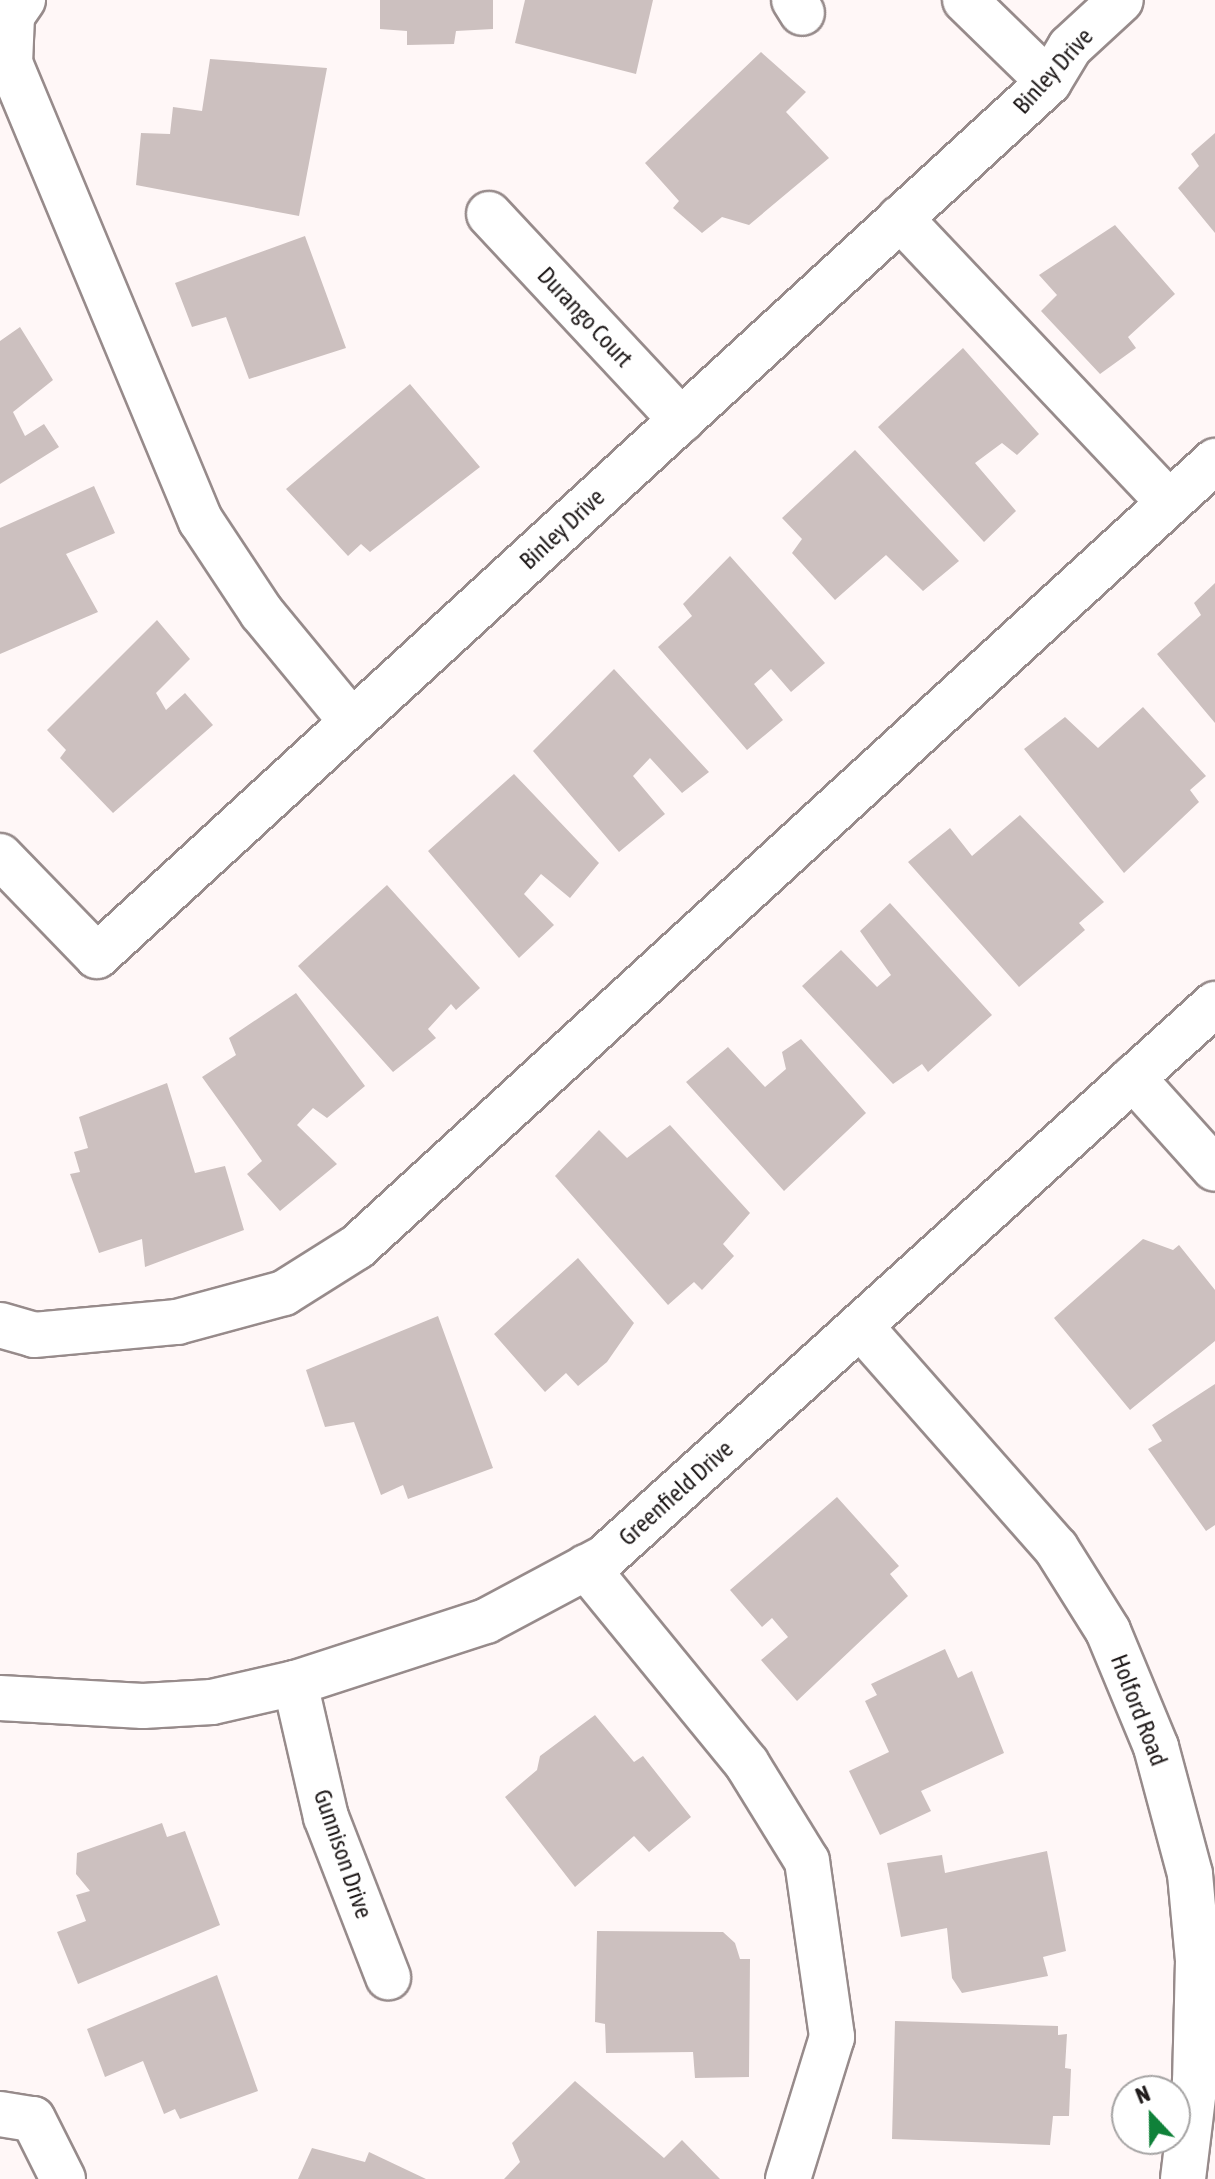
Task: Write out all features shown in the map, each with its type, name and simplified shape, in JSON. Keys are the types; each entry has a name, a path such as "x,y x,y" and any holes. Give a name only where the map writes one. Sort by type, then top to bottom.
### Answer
{"street":[{"path":"23,0 12,16 5,60 201,521 262,613 352,722"},
{"path":"965,0 1049,82"},
{"name":"Binley Drive","path":"0,856 97,956 1049,82 1070,47 1121,0"},
{"name":"Durango Court","path":"489,214 681,420"},
{"path":"900,218 1168,501"},
{"path":"0,1325 34,1335 177,1322 284,1293 357,1247 1215,461"},
{"name":"Greenfield Drive","path":"0,1698 143,1706 212,1702 295,1683 486,1621 586,1567 861,1327 1215,1004"},
{"path":"1133,1078 1215,1169"},
{"name":"Holford Road","path":"861,1327 1056,1548 1108,1631 1156,1747 1190,1874 1198,1961 1195,2081 1183,2179"},
{"path":"586,1567 747,1764 807,1861 832,2037 788,2179"},
{"name":"Gunnison Drive","path":"295,1683 326,1817 388,1977"},
{"path":"0,2114 33,2119 63,2179"}],"building":[{"path":"380,0 493,0 493,29 456,31 454,44 407,45 407,31 380,29"},
{"path":"525,0 653,0 636,74 515,43"},
{"path":"761,52 806,92 786,112 829,158 749,225 722,217 702,233 673,208 679,201 645,163"},
{"path":"210,59 327,68 299,216 136,185 141,133 170,134 173,107 202,111"},
{"path":"1215,133 1215,233 1178,188 1199,166 1191,154"},
{"path":"1115,225 1175,294 1128,337 1136,348 1100,374 1041,311 1057,295 1039,275"},
{"path":"305,236 346,348 249,379 226,317 192,327 175,283"},
{"path":"20,327 53,380 13,412 25,436 44,424 59,447 0,484 0,341"},
{"path":"963,348 1039,434 1017,455 1002,443 975,463 1016,511 984,542 878,427"},
{"path":"410,384 480,467 370,552 361,544 348,556 286,489"},
{"path":"855,450 959,561 923,591 886,555 835,600 792,553 802,539 782,518"},
{"path":"94,486 115,533 66,554 98,612 0,654 0,528"},
{"path":"730,556 825,663 791,692 771,669 754,684 783,720 747,750 658,647 692,616 683,604"},
{"path":"1215,583 1215,723 1157,654 1201,615 1194,603"},
{"path":"157,620 190,659 156,693 166,710 185,693 213,725 113,813 60,758 66,750 47,730"},
{"path":"614,669 709,772 682,793 650,758 633,776 665,814 619,852 533,751"},
{"path":"1143,707 1206,776 1190,790 1199,802 1124,873 1024,749 1065,717 1098,748"},
{"path":"514,774 599,863 570,898 541,874 524,894 554,925 519,958 428,851"},
{"path":"1020,815 1104,902 1079,923 1085,930 1019,987 908,862 950,828 972,856"},
{"path":"387,885 480,988 456,1010 451,1004 428,1029 436,1038 393,1072 298,966"},
{"path":"890,903 992,1015 928,1072 922,1064 893,1084 802,986 841,950 877,987 891,975 860,931"},
{"path":"296,993 365,1086 327,1118 313,1108 297,1125 337,1164 280,1211 247,1174 262,1161 202,1077 236,1055 229,1038"},
{"path":"801,1039 866,1113 784,1191 686,1082 728,1047 765,1087 786,1069 782,1052"},
{"path":"167,1083 195,1173 225,1166 244,1230 145,1267 142,1239 99,1253 70,1174 80,1172 74,1152 88,1148 79,1117"},
{"path":"670,1125 750,1213 723,1244 734,1256 702,1290 694,1282 668,1305 555,1176 599,1130 627,1158"},
{"path":"1143,1239 1173,1250 1179,1245 1215,1290 1215,1341 1130,1410 1054,1318"},
{"path":"578,1258 634,1323 607,1362 578,1386 566,1373 545,1392 494,1334"},
{"path":"438,1316 493,1468 408,1499 403,1485 381,1495 354,1422 325,1427 306,1370"},
{"path":"1215,1384 1215,1525 1206,1531 1148,1449 1162,1441 1152,1425"},
{"path":"837,1497 899,1566 890,1574 908,1596 797,1701 761,1660 788,1637 772,1618 762,1627 730,1590"},
{"path":"945,1649 958,1678 972,1671 1004,1753 921,1791 931,1811 880,1835 849,1771 889,1752 865,1701 877,1695 871,1684"},
{"path":"595,1715 634,1762 643,1756 691,1817 649,1852 634,1836 575,1887 505,1797 537,1770 540,1756"},
{"path":"162,1823 167,1837 185,1831 220,1925 78,1984 57,1932 86,1921 76,1895 90,1891 76,1874 77,1853"},
{"path":"1047,1851 1066,1951 1043,1957 1048,1976 962,1993 952,1978 947,1928 901,1937 887,1863 942,1855 945,1873"},
{"path":"597,1931 723,1932 735,1943 740,1959 750,1959 749,2077 695,2078 693,2052 606,2053 605,2024 595,2022"},
{"path":"217,1975 258,2091 180,2119 175,2109 164,2114 143,2061 105,2077 87,2029"},
{"path":"895,2021 1058,2026 1058,2035 1067,2034 1065,2068 1071,2069 1069,2116 1053,2116 1050,2145 892,2139"},
{"path":"575,2081 664,2158 682,2140 720,2179 504,2179 520,2162 512,2143"},
{"path":"312,2148 365,2162 369,2152 426,2179 298,2179"}]}
